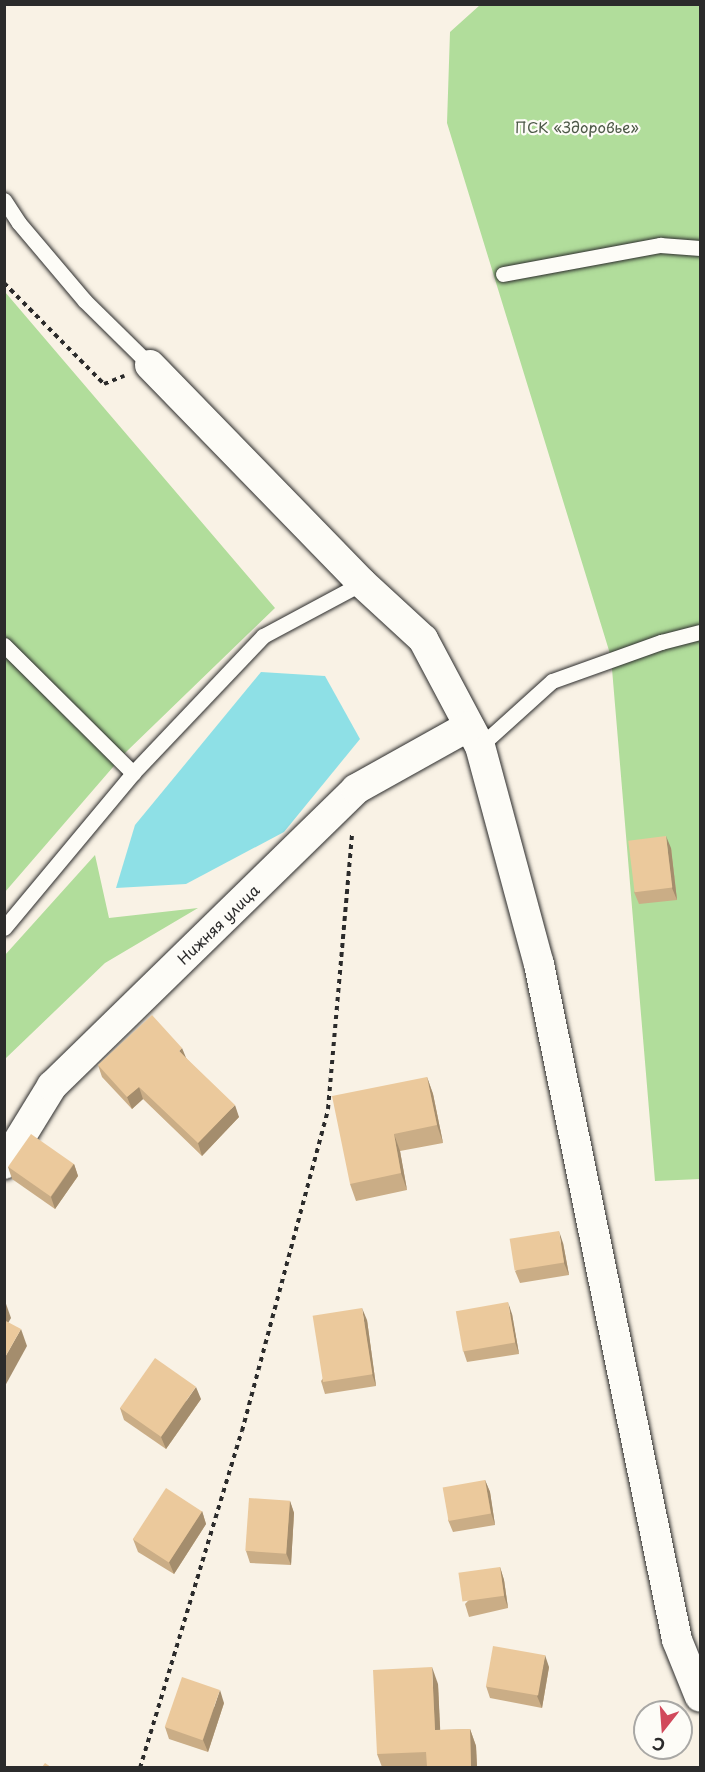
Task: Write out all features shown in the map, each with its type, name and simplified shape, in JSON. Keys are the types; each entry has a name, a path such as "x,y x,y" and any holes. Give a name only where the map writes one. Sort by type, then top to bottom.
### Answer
{"street":[{"path":"150,365 362,583 423,639 474,736 539,964 677,1640 700,1697"},
{"name":"Нижняя улица","path":"4,1164 52,1086 357,789 474,736"}],"lane":[{"path":"4,200 19,223 85,301 150,365"},
{"path":"503,274 660,245 700,248"},
{"path":"4,928 133,773 263,636 362,583"},
{"path":"474,736 552,681 661,642 700,632"},
{"path":"4,645 133,773"}],"path":[{"path":"4,283 104,384 150,365"},
{"path":"140,1767 165,1691 245,1419 328,1109 357,789"}],"green space":[{"name":"ПСК «Здоровье»","path":"480,5 700,5 700,1179 655,1181 611,657 447,123 450,32"},
{"path":"5,292 275,608 126,752 5,892"},
{"path":"95,855 109,918 198,908 105,963 5,1059 5,955"}],"water":[{"path":"261,672 325,676 360,739 284,832 186,884 116,888 135,825"}],"building":[{"path":"666,836 672,888 635,892 628,841"},
{"path":"152,1015 182,1048 179,1051 235,1105 198,1143 139,1087 127,1097 98,1065"},
{"path":"427,1077 437,1125 394,1134 401,1173 350,1184 332,1096"},
{"path":"31,1134 74,1164 51,1197 8,1167"},
{"path":"559,1231 564,1263 515,1270 510,1239"},
{"path":"508,1302 515,1342 463,1352 456,1311"},
{"path":"362,1308 372,1374 323,1382 313,1316"},
{"path":"4,1320 21,1329 4,1359"},
{"path":"155,1358 196,1387 161,1437 120,1408"},
{"path":"485,1480 491,1513 449,1521 443,1487"},
{"path":"166,1488 202,1511 169,1563 133,1539"},
{"path":"249,1498 290,1501 286,1554 245,1551"},
{"path":"500,1567 504,1596 462,1602 458,1573"},
{"path":"493,1646 545,1655 538,1696 486,1686"},
{"path":"432,1667 435,1730 470,1729 471,1767 427,1767 426,1752 377,1754 373,1670"},
{"path":"182,1677 220,1690 203,1740 165,1727"}]}
